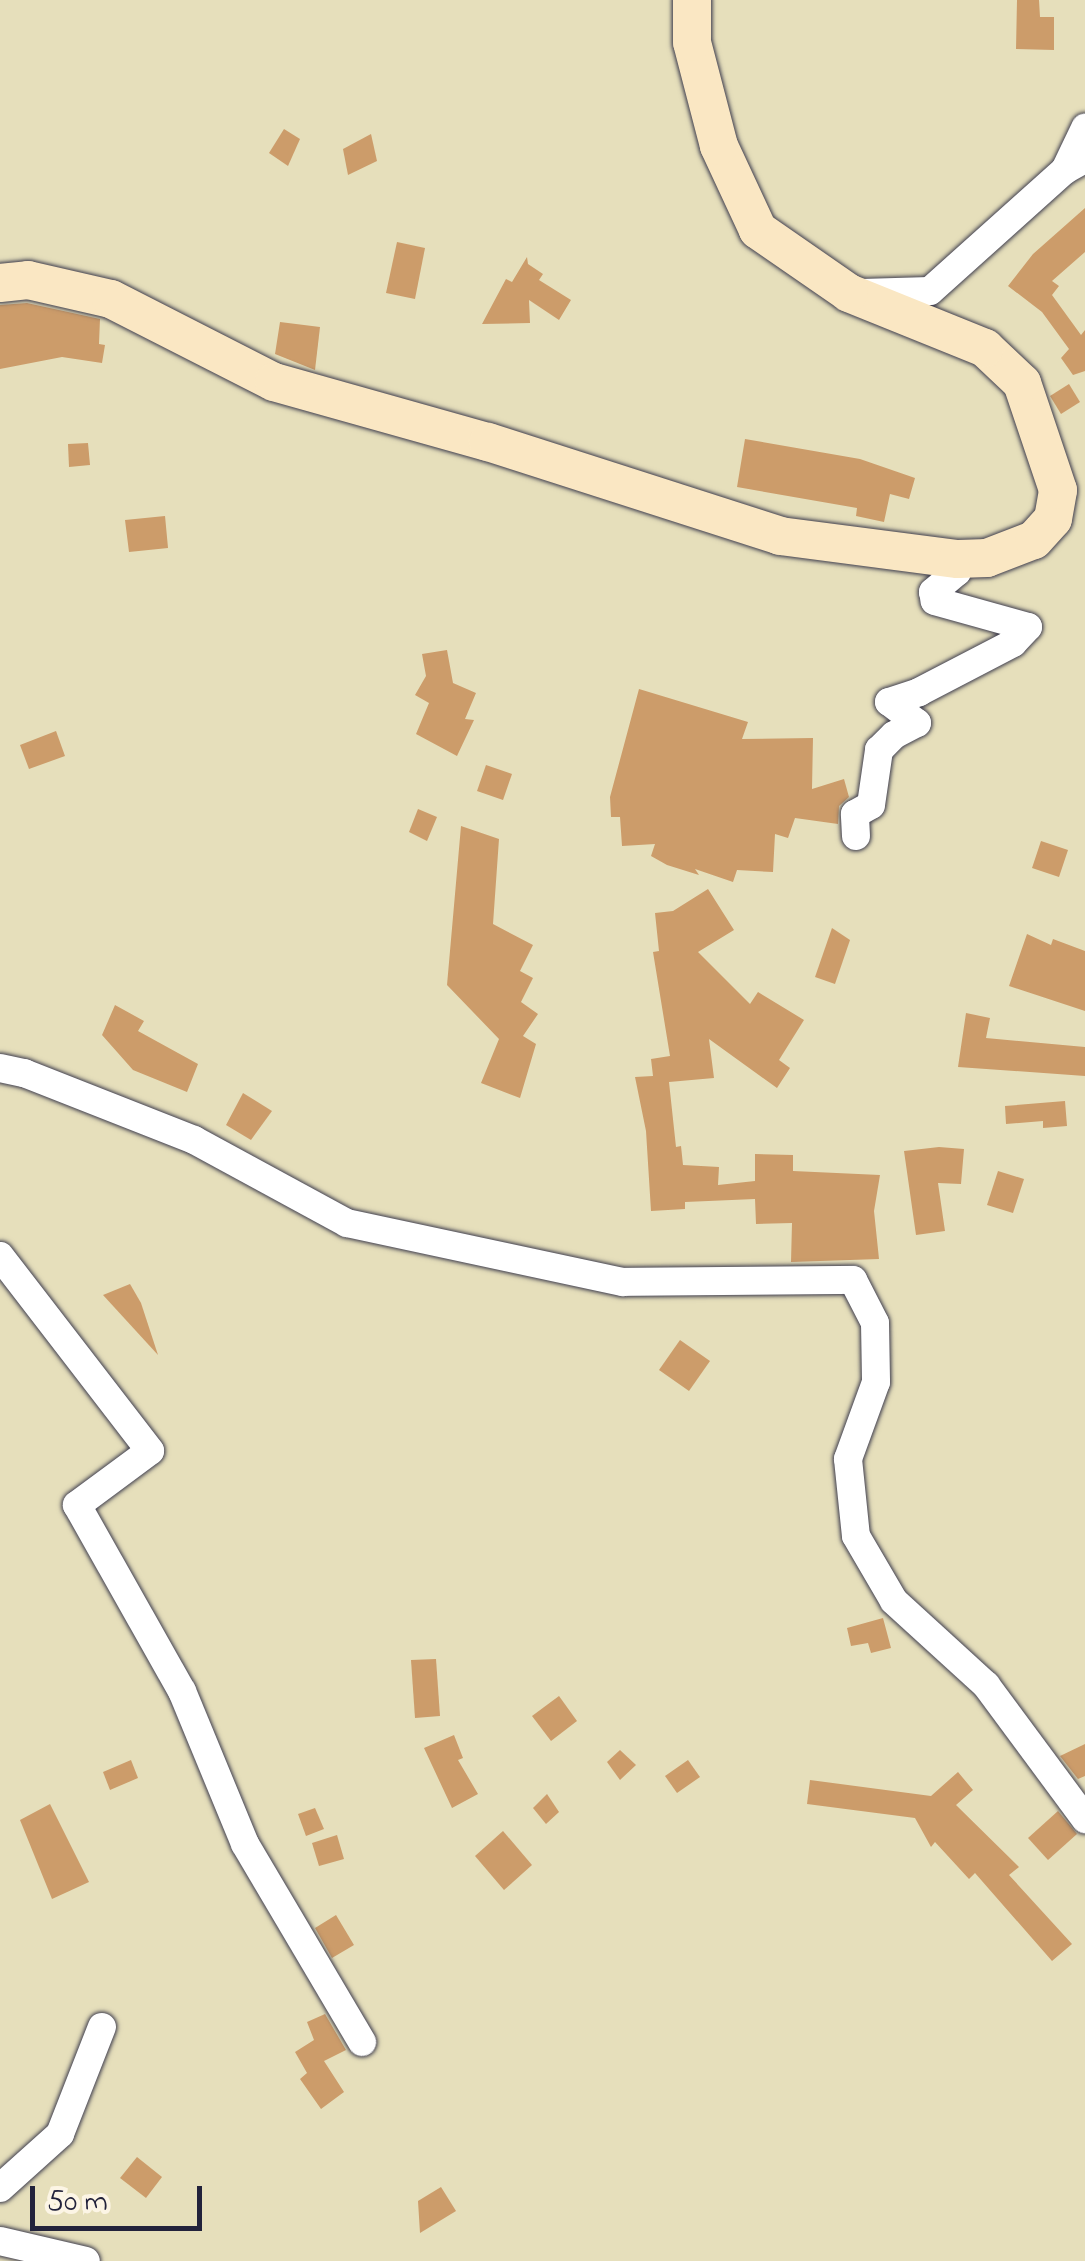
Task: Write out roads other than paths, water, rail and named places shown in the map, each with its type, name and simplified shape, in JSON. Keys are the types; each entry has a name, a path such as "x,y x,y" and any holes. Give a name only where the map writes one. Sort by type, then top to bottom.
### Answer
{"street":[{"path":"0,283 28,280 111,299 274,382 488,442 780,536 958,559 987,558 1034,540 1054,519 1058,490 1022,384 984,348 849,293 758,230 719,146 692,42 692,0"},
{"path":"849,293 930,291 1075,165 1085,128"},
{"path":"856,836 855,814 871,805 879,750 894,735 917,724 889,702 919,692 1013,643 1028,627 935,601 933,592 957,572 958,559"},
{"path":"0,1068 24,1073 194,1140 347,1223 624,1282 853,1280 874,1322 876,1382 848,1459 856,1536 894,1602 986,1684 1085,1819"},
{"path":"0,1256 150,1451 77,1505 182,1691 245,1844 362,2042"},
{"path":"0,2188 60,2134 102,2027"},
{"path":"0,2241 86,2261"}]}
